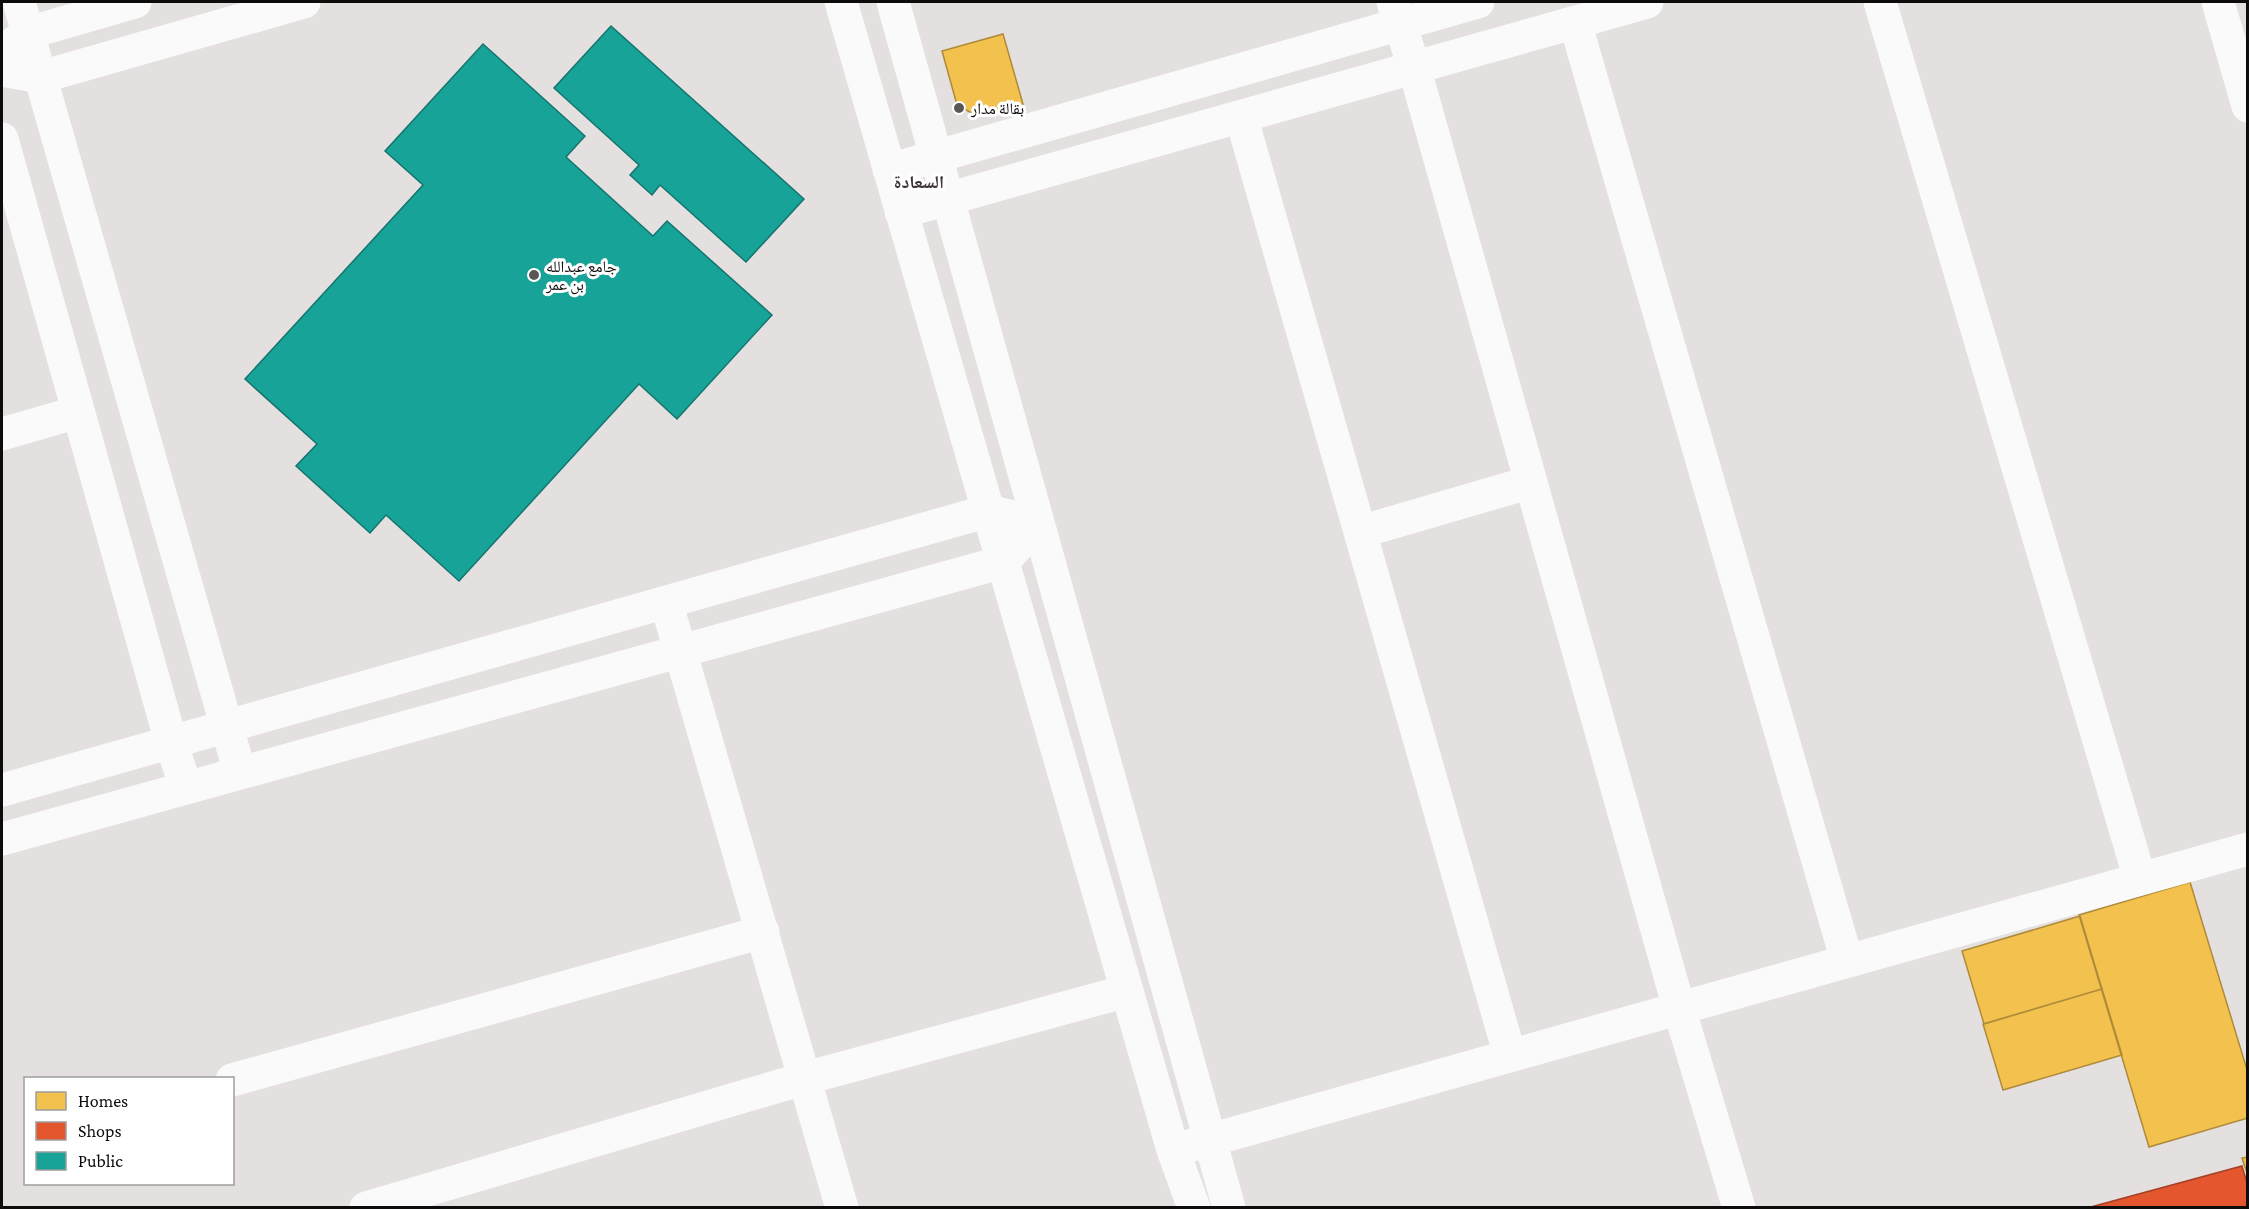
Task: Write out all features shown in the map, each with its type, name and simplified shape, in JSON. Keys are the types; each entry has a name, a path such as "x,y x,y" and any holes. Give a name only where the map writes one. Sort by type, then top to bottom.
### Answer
{"street":[{"path":"19,2 240,773"},
{"path":"2,52 28,33 135,2"},
{"path":"2,70 41,76 304,2"},
{"path":"841,2 1173,1150 1194,1208"},
{"path":"893,2 1229,1208"},
{"path":"890,170 1396,13 1478,2"},
{"path":"902,212 1647,2"},
{"path":"1880,2 2140,879"},
{"path":"2229,8 2245,90"},
{"path":"1396,13 1414,67 1679,1008 1739,1208"},
{"path":"1575,22 1847,961"},
{"path":"1241,116 1510,1056"},
{"path":"2,139 171,742 186,788"},
{"path":"2,434 78,412"},
{"path":"1360,532 1531,482"},
{"path":"2,790 988,511 1038,523"},
{"path":"2,839 1003,562 1038,523"},
{"path":"666,602 842,1208"},
{"path":"1173,1150 2247,849"},
{"path":"234,1079 763,932"},
{"path":"366,1208 806,1078 1127,991"}],"building: Homes":[{"path":"1003,34 1023,104 977,116 957,105 942,51"},
{"path":"2190,882 2248,1073 2248,1118 2149,1147 2079,915"},
{"path":"2080,916 2102,989 1984,1024 1962,951"},
{"path":"2102,989 2122,1055 2003,1090 1983,1024"},
{"path":"2248,1157 2248,1176 2242,1158"}],"building: Shops":[{"path":"2242,1166 2248,1186 2248,1208 2087,1208"}],"building: Public":[{"path":"611,26 804,199 746,262 660,185 652,195 630,175 639,165 554,88"},
{"name":"جامع عبدالله بن عمر","path":"483,44 585,136 566,157 653,236 667,221 772,315 677,419 639,384 459,581 386,515 370,533 296,466 317,444 245,379 423,185 385,151"}],"place":[{"name":"بقالة مدار","path":"959,108"},
{"name":"جامع عبدالله بن عمر","path":"534,275"}],"district":[{"name":"السعادة","path":"919,182"}]}
